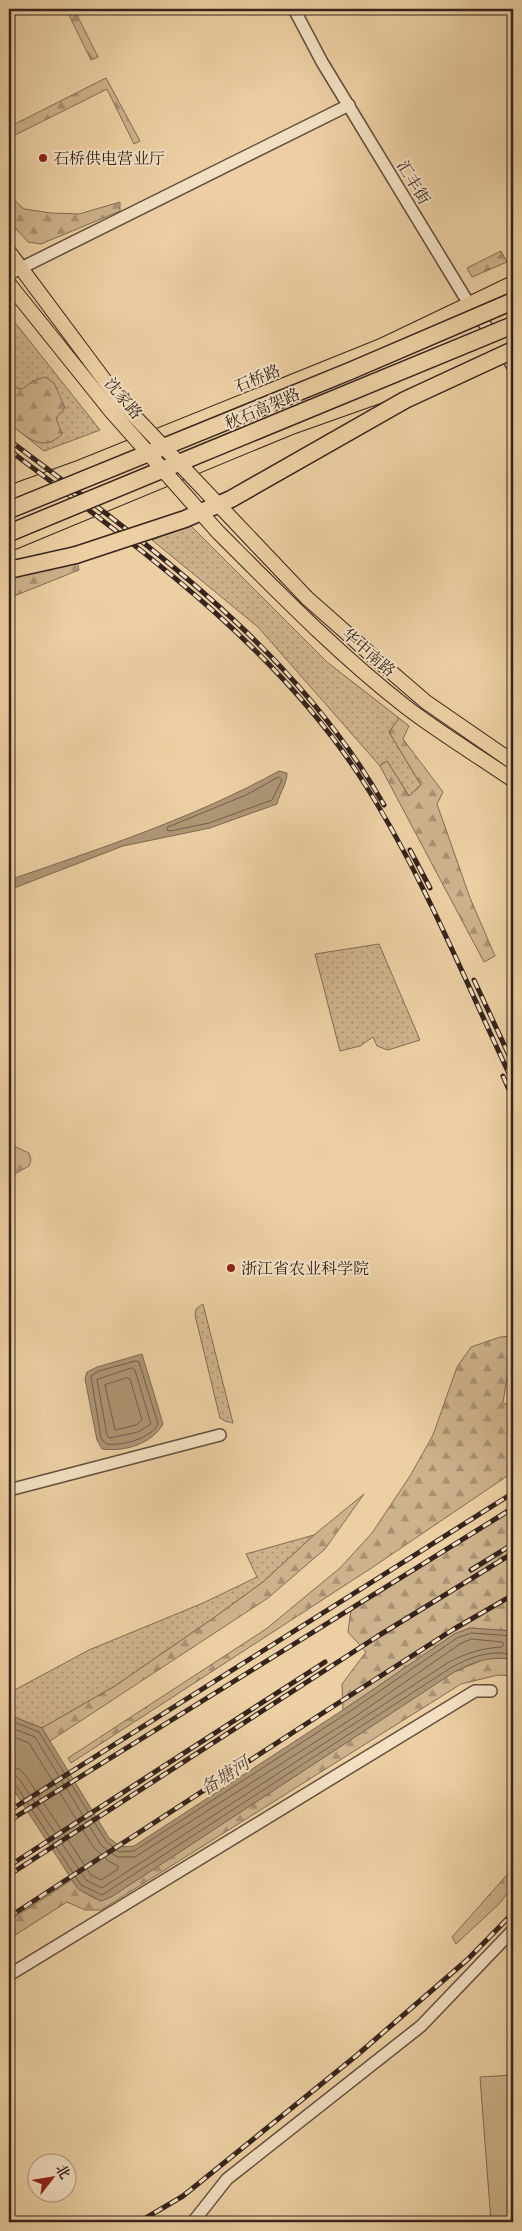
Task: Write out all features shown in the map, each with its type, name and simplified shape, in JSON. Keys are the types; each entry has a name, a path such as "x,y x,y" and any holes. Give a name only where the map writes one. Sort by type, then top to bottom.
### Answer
{"highway":[{"name":"秋石高架路","path":"9,510 305,390 513,301"},
{"name":"秋石高架路","path":"9,533 513,325"},
{"path":"9,570 76,555 185,518 224,502 509,344"}],"main road":[{"name":"沈家路","path":"9,252 22,268 116,406"},
{"name":"石桥路","path":"9,493 82,467 381,346 513,283"},
{"name":"沈家路","path":"9,284 116,406 217,530"},
{"path":"9,544 289,428 399,389 509,344"},
{"name":"华中南路","path":"116,406 232,518 307,598 426,702 513,762"},
{"name":"华中南路","path":"217,530 294,608 371,678 407,708 513,780"}],"street":[{"name":"汇丰街","path":"294,9 349,105 469,304 509,344 513,367"},
{"path":"9,274 349,105"},
{"path":"9,1490 220,1435"},
{"path":"9,1975 475,1691 491,1691"},
{"path":"193,2222 227,2179 421,2026 513,1930"}],"green space":[{"path":"66,9 74,9 98,57 91,60"},
{"path":"106,78 140,141 134,144 107,89 9,138 9,127"},
{"path":"9,195 24,209 51,213 79,214 120,202 120,211 41,244 28,242 9,221"},
{"path":"501,251 507,262 472,277 467,268"},
{"path":"9,315 100,430 44,451 9,423"},
{"path":"45,377 54,383 65,408 56,418 62,434 48,443 41,443 21,433 9,423 9,386 22,389 33,381"},
{"path":"190,525 327,662 399,718 389,732 421,785 409,796 387,761 380,766 258,627 152,540"},
{"path":"76,555 79,570 9,598 9,570"},
{"path":"399,718 409,726 403,739 443,792 437,804 470,898 495,956 484,962 380,766 387,761 409,796 421,785 389,732"},
{"path":"379,944 420,1040 388,1050 377,1046 373,1037 360,1046 340,1051 315,954"},
{"path":"9,1144 29,1153 31,1160 29,1166 9,1177"},
{"path":"203,1304 233,1423 220,1418 195,1315 196,1309"},
{"path":"513,1336 503,1403 513,1406 513,1472 373,1567 71,1763 68,1758 266,1629 340,1568 372,1533 410,1476 433,1435 457,1367 471,1347 500,1337"},
{"path":"364,1494 325,1549 268,1598 50,1741 42,1728 115,1686 263,1582 314,1535"},
{"path":"513,1505 513,1631 470,1628 455,1634 343,1710 342,1684 366,1652 348,1632 351,1610"},
{"path":"314,1535 263,1582 115,1686 42,1728 9,1715 9,1693 89,1650 203,1603 257,1577 246,1554"},
{"path":"504,1658 513,1660 513,1676 498,1675 461,1684 101,1910 85,1910 67,1902 9,1939 9,1921 72,1880 81,1890 101,1901 111,1897 454,1672 485,1659"},
{"path":"513,1868 513,1885 500,1903 456,1944 452,1937"},
{"path":"513,2075 513,2222 491,2222 480,2077"}],"water":[{"path":"279,771 287,773 286,781 277,804 210,828 123,846 9,890 9,880 181,818"},
{"path":"142,1354 163,1424 152,1437 137,1445 128,1448 102,1449 97,1440 85,1379 87,1372 97,1367"},
{"path":"470,1628 513,1631 513,1660 498,1658 483,1660 454,1672 111,1897 101,1901 78,1889 9,1783 9,1715 42,1728 109,1838 121,1847 134,1846 349,1706 454,1634"}],"railway":[{"path":"9,440 166,561 264,649 308,697 348,749 384,805"},
{"path":"9,450 152,559 198,598 243,638 285,681 324,726 359,775 403,849 513,1082"},
{"path":"410,850 430,888"},
{"path":"474,980 513,1064"},
{"path":"503,1076 513,1099"},
{"path":"9,1811 513,1493"},
{"path":"9,1821 513,1508"},
{"path":"471,1570 513,1544"},
{"path":"9,1875 378,1636 513,1553"},
{"path":"9,1917 454,1629 513,1595"},
{"path":"9,1866 325,1662"},
{"path":"139,2222 183,2196 356,2056 467,1960 513,1913"}],"place":[{"name":"石桥供电营业厅","path":"43,158"},
{"name":"浙江省农业科学院","path":"231,1268"}],"water label":[{"name":"备塘河","path":"225,1776"}]}
